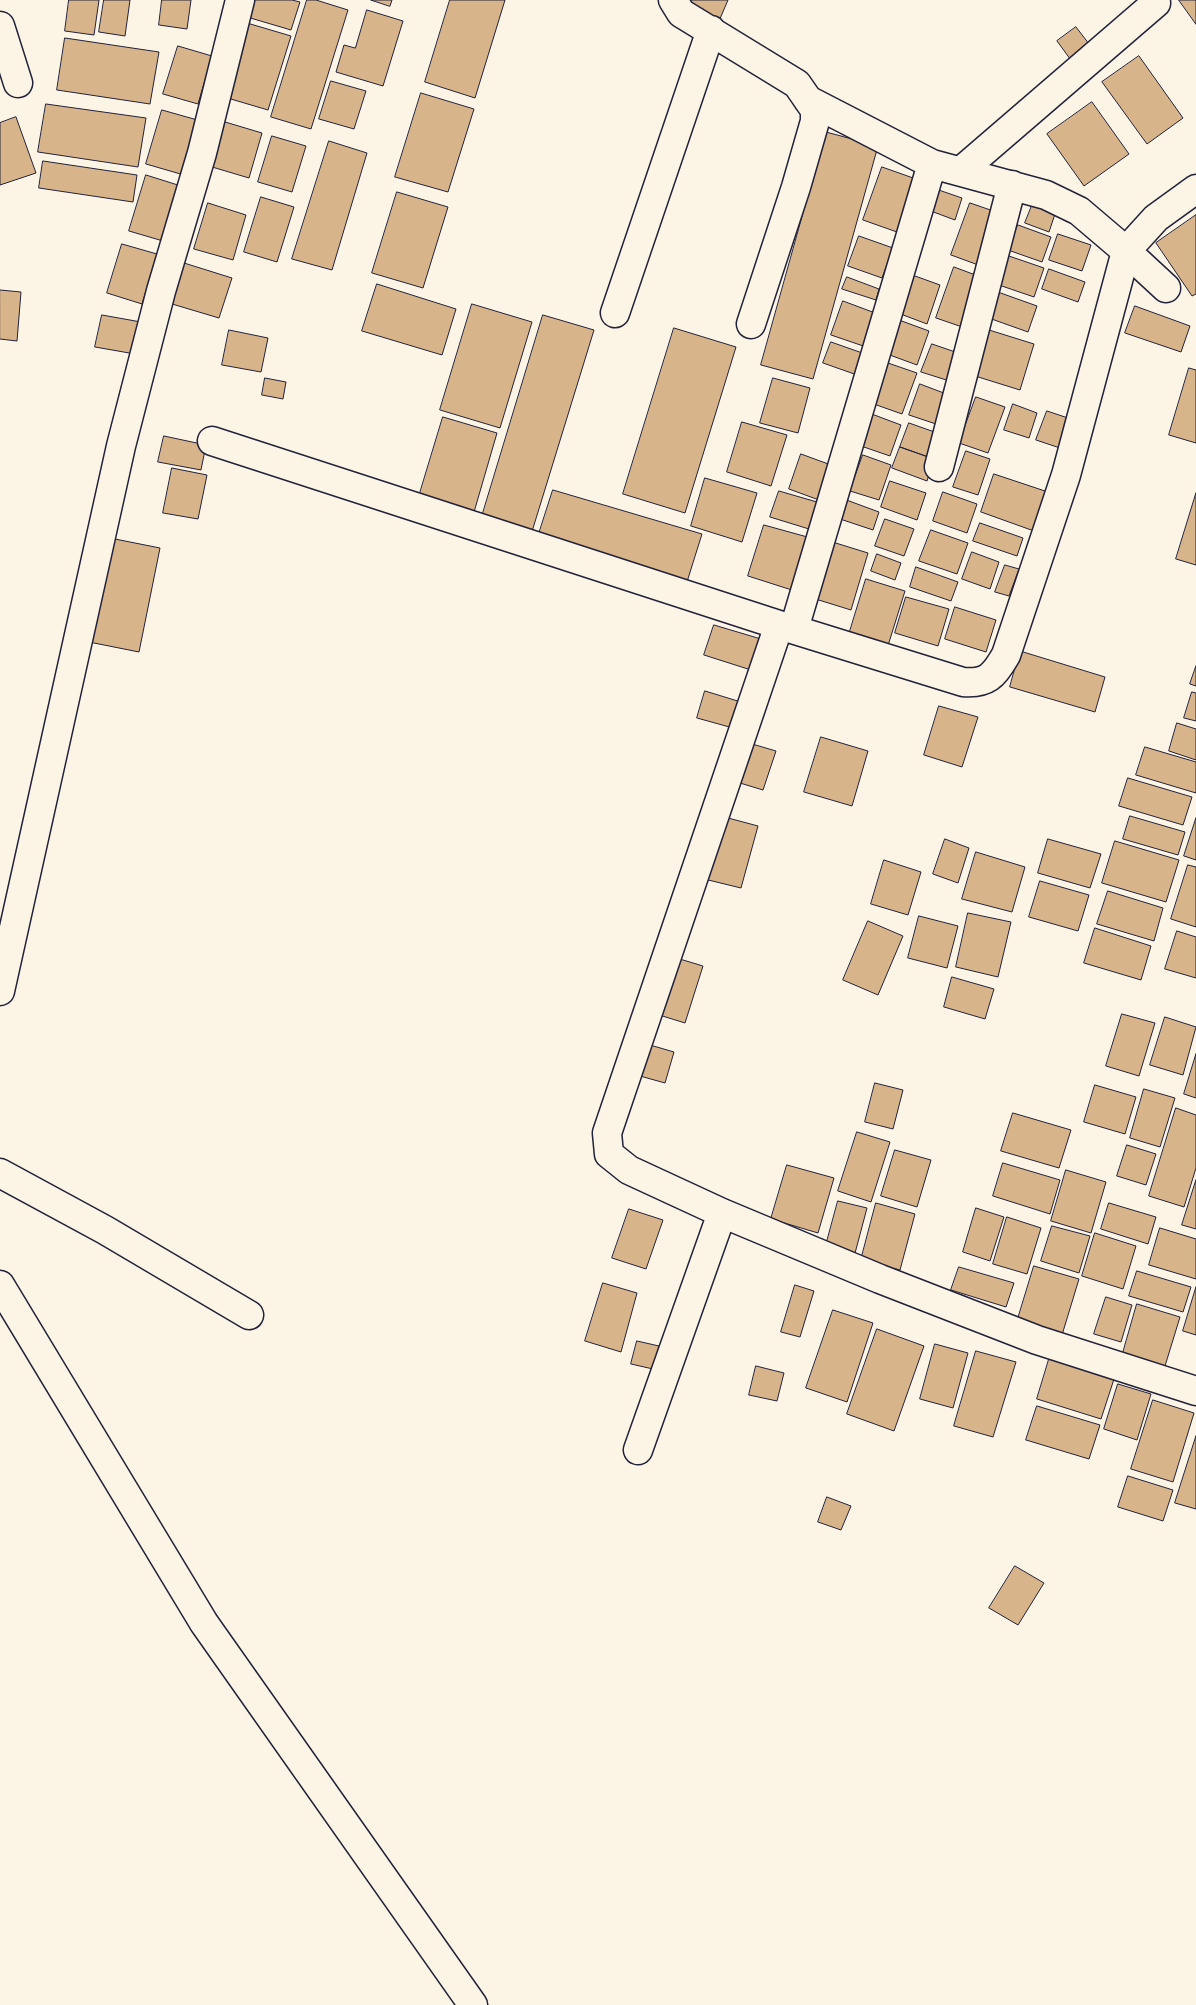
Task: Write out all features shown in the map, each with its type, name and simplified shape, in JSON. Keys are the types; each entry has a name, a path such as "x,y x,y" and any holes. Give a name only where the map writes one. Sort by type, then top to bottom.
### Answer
{"street":[{"path":"0,991 121,446 162,291 202,153 240,0"},
{"path":"673,0 681,14 711,30 797,84 815,110 815,121 796,187 751,324"},
{"path":"960,172 1156,3"},
{"path":"0,26 18,82"},
{"path":"615,313 711,30"},
{"path":"808,100 932,164 1046,195 1079,211 1166,288"},
{"path":"932,164 786,627 607,1133 609,1154 628,1170 722,1213 880,1279 1037,1340 1196,1391"},
{"path":"939,467 1012,186"},
{"path":"212,441 786,627 963,682 976,683 987,680 1006,655 1066,475 1126,251 1156,218 1196,189"},
{"path":"0,1173 105,1230 250,1315"},
{"path":"638,1450 722,1213"},
{"path":"0,1285 204,1623 473,2005"}],"building":[{"path":"69,0 99,0 94,35 65,31"},
{"path":"104,0 130,0 125,36 99,32"},
{"path":"162,0 191,0 187,29 159,25"},
{"path":"252,0 292,0 300,2 291,30 247,17"},
{"path":"307,0 316,0 348,10 311,129 271,117"},
{"path":"371,0 392,0 390,6"},
{"path":"450,0 505,0 475,98 425,82"},
{"path":"686,0 728,0 719,21"},
{"path":"1179,0 1196,0 1196,24"},
{"path":"367,10 403,21 383,86 336,72 344,45 355,48"},
{"path":"247,23 291,36 268,110 224,97"},
{"path":"1076,27 1096,53 1076,67 1057,41"},
{"path":"65,38 159,52 150,104 57,90"},
{"path":"178,46 212,56 198,104 163,94"},
{"path":"1139,56 1183,118 1147,144 1102,82"},
{"path":"331,81 366,91 354,129 319,119"},
{"path":"421,93 474,109 448,192 395,177"},
{"path":"1092,102 1129,154 1084,186 1047,134"},
{"path":"46,104 146,118 138,167 38,152"},
{"path":"162,110 201,121 184,175 146,164"},
{"path":"16,117 36,173 0,185 0,123"},
{"path":"215,119 262,133 249,178 202,164"},
{"path":"826,132 878,146 813,379 761,365"},
{"path":"272,136 306,146 292,192 258,182"},
{"path":"329,141 367,153 332,270 292,259"},
{"path":"43,161 137,175 133,202 39,188"},
{"path":"882,167 916,179 897,232 863,220"},
{"path":"146,175 181,186 163,241 129,231"},
{"path":"927,186 962,198 955,220 920,207"},
{"path":"397,192 448,207 423,288 372,273"},
{"path":"261,197 294,207 277,262 244,252"},
{"path":"208,203 246,215 233,260 194,249"},
{"path":"970,203 1011,217 992,270 951,255"},
{"path":"1033,203 1056,211 1049,232 1025,223"},
{"path":"1196,215 1196,294 1192,296 1156,243"},
{"path":"1018,225 1051,237 1042,262 1008,250"},
{"path":"1058,234 1091,245 1082,271 1049,260"},
{"path":"859,236 893,248 882,278 848,266"},
{"path":"122,244 157,254 142,304 107,293"},
{"path":"1003,254 1044,268 1034,297 993,283"},
{"path":"184,263 232,278 219,318 172,304"},
{"path":"954,267 989,280 971,330 936,318"},
{"path":"1049,269 1085,282 1078,302 1042,289"},
{"path":"904,272 940,285 927,324 890,310"},
{"path":"847,277 879,289 876,300 842,289"},
{"path":"377,284 456,309 442,355 362,331"},
{"path":"0,290 21,292 17,341 0,339"},
{"path":"995,291 1037,306 1028,332 986,317"},
{"path":"843,301 886,317 875,350 831,335"},
{"path":"472,304 532,322 500,428 440,410"},
{"path":"1135,306 1190,326 1181,352 1125,333"},
{"path":"102,315 141,322 135,354 95,347"},
{"path":"543,315 594,330 530,538 480,523"},
{"path":"899,320 929,331 917,365 887,354"},
{"path":"674,328 736,347 685,513 623,494"},
{"path":"229,330 268,338 261,372 222,365"},
{"path":"989,330 1034,344 1020,390 975,376"},
{"path":"831,342 868,355 860,376 823,363"},
{"path":"932,344 967,356 956,383 921,372"},
{"path":"885,362 917,373 902,414 871,403"},
{"path":"1189,368 1196,370 1196,443 1169,435"},
{"path":"265,378 286,382 283,399 262,395"},
{"path":"773,378 810,388 798,433 760,423"},
{"path":"920,384 949,395 939,425 909,415"},
{"path":"976,397 1005,407 988,453 959,443"},
{"path":"1013,404 1037,413 1029,438 1004,430"},
{"path":"1047,411 1071,419 1060,448 1036,440"},
{"path":"869,413 901,425 890,456 858,445"},
{"path":"443,417 497,433 472,519 417,503"},
{"path":"742,422 787,435 771,486 727,472"},
{"path":"909,423 943,435 934,459 900,447"},
{"path":"164,436 206,445 201,470 158,462"},
{"path":"900,447 934,459 927,481 892,468"},
{"path":"966,451 990,459 978,495 953,487"},
{"path":"801,454 831,465 819,500 789,489"},
{"path":"863,455 891,465 879,500 850,491"},
{"path":"172,468 207,475 198,519 163,513"},
{"path":"994,474 1048,492 1034,531 981,512"},
{"path":"705,478 757,493 742,542 691,526"},
{"path":"890,481 926,493 917,520 881,507"},
{"path":"553,490 702,534 686,585 537,540"},
{"path":"779,491 817,502 809,529 770,517"},
{"path":"943,492 977,504 967,533 933,521"},
{"path":"1196,493 1196,565 1176,559"},
{"path":"841,498 879,512 873,530 834,517"},
{"path":"885,519 914,529 904,556 875,546"},
{"path":"980,523 1023,538 1017,556 973,541"},
{"path":"764,525 811,538 795,591 748,576"},
{"path":"931,530 968,543 957,574 919,561"},
{"path":"110,538 160,548 139,652 89,642"},
{"path":"826,540 868,553 851,610 809,597"},
{"path":"972,552 999,562 990,589 962,579"},
{"path":"877,554 901,563 895,580 871,571"},
{"path":"1005,565 1019,569 1009,596 995,592"},
{"path":"916,567 958,582 951,601 910,587"},
{"path":"866,579 905,591 886,652 847,641"},
{"path":"906,597 949,609 938,646 895,633"},
{"path":"955,607 996,620 986,652 945,639"},
{"path":"714,625 761,639 751,670 704,655"},
{"path":"1020,651 1105,677 1095,712 1010,687"},
{"path":"1196,666 1196,686 1190,684"},
{"path":"705,691 741,702 733,728 697,718"},
{"path":"1192,692 1196,693 1196,721 1184,718"},
{"path":"939,706 978,717 962,767 924,755"},
{"path":"1177,723 1196,729 1196,760 1169,751"},
{"path":"821,737 868,751 852,806 804,792"},
{"path":"742,741 776,751 763,790 730,780"},
{"path":"1145,747 1196,762 1196,793 1136,775"},
{"path":"1128,778 1192,797 1183,825 1119,806"},
{"path":"717,815 758,826 741,888 700,878"},
{"path":"1130,816 1185,832 1178,855 1123,839"},
{"path":"1196,818 1196,860 1184,856"},
{"path":"945,839 969,848 958,883 933,874"},
{"path":"1048,839 1101,854 1090,888 1038,873"},
{"path":"1115,841 1179,860 1166,902 1102,883"},
{"path":"976,852 1025,867 1012,912 962,899"},
{"path":"884,860 921,872 908,915 871,904"},
{"path":"1188,865 1196,867 1196,927 1171,919"},
{"path":"1040,881 1089,895 1078,931 1029,917"},
{"path":"1108,891 1163,908 1154,941 1097,924"},
{"path":"968,913 1011,922 998,977 956,967"},
{"path":"919,916 958,926 947,968 908,958"},
{"path":"868,921 903,936 878,995 843,980"},
{"path":"1095,928 1151,946 1141,980 1084,963"},
{"path":"1177,931 1196,937 1196,978 1165,969"},
{"path":"673,957 703,966 685,1023 656,1014"},
{"path":"952,977 994,989 985,1019 944,1007"},
{"path":"1122,1014 1155,1023 1139,1076 1106,1066"},
{"path":"1165,1017 1196,1027 1183,1075 1150,1065"},
{"path":"650,1045 674,1052 665,1083 640,1076"},
{"path":"1196,1054 1196,1098 1184,1094"},
{"path":"875,1083 903,1090 893,1129 865,1122"},
{"path":"1095,1085 1136,1097 1125,1134 1084,1122"},
{"path":"1144,1089 1175,1098 1160,1147 1130,1138"},
{"path":"1176,1108 1196,1115 1196,1168 1184,1207 1149,1196"},
{"path":"1013,1113 1071,1130 1059,1168 1001,1151"},
{"path":"857,1132 890,1142 871,1202 838,1191"},
{"path":"1127,1145 1156,1154 1146,1185 1117,1176"},
{"path":"895,1150 931,1160 917,1207 881,1196"},
{"path":"1003,1163 1060,1180 1050,1214 993,1196"},
{"path":"787,1165 834,1178 818,1233 771,1219"},
{"path":"1066,1170 1106,1182 1091,1233 1051,1221"},
{"path":"1196,1180 1196,1229 1182,1225"},
{"path":"838,1201 867,1208 854,1257 825,1249"},
{"path":"876,1203 915,1214 900,1270 861,1260"},
{"path":"1109,1203 1156,1217 1148,1244 1101,1229"},
{"path":"976,1208 1004,1217 990,1261 963,1252"},
{"path":"629,1209 663,1220 646,1269 612,1258"},
{"path":"1007,1217 1041,1228 1027,1274 993,1264"},
{"path":"1052,1226 1090,1236 1079,1273 1041,1261"},
{"path":"1160,1228 1196,1239 1196,1279 1149,1265"},
{"path":"1095,1233 1136,1246 1123,1289 1082,1276"},
{"path":"1034,1266 1079,1279 1062,1335 1017,1322"},
{"path":"959,1267 1014,1283 1006,1307 951,1290"},
{"path":"1137,1271 1191,1287 1183,1312 1129,1296"},
{"path":"603,1283 637,1293 621,1352 585,1341"},
{"path":"795,1285 814,1291 800,1337 781,1332"},
{"path":"1196,1287 1196,1335 1183,1331"},
{"path":"1106,1297 1132,1305 1121,1342 1094,1334"},
{"path":"1137,1304 1180,1317 1165,1366 1123,1353"},
{"path":"833,1310 873,1323 847,1402 806,1388"},
{"path":"877,1329 924,1346 894,1431 847,1414"},
{"path":"637,1341 659,1346 653,1369 631,1364"},
{"path":"935,1344 968,1353 953,1408 920,1399"},
{"path":"976,1351 1016,1362 993,1437 954,1426"},
{"path":"1050,1356 1115,1376 1101,1419 1037,1399"},
{"path":"756,1366 784,1373 777,1401 749,1395"},
{"path":"1118,1384 1151,1394 1137,1440 1104,1429"},
{"path":"1153,1400 1194,1413 1173,1482 1131,1469"},
{"path":"1037,1406 1100,1425 1089,1459 1026,1440"},
{"path":"1196,1436 1196,1509 1175,1503"},
{"path":"1128,1476 1173,1490 1163,1521 1118,1507"},
{"path":"827,1497 851,1506 841,1530 818,1522"},
{"path":"1015,1566 1044,1583 1018,1625 989,1608"}]}
